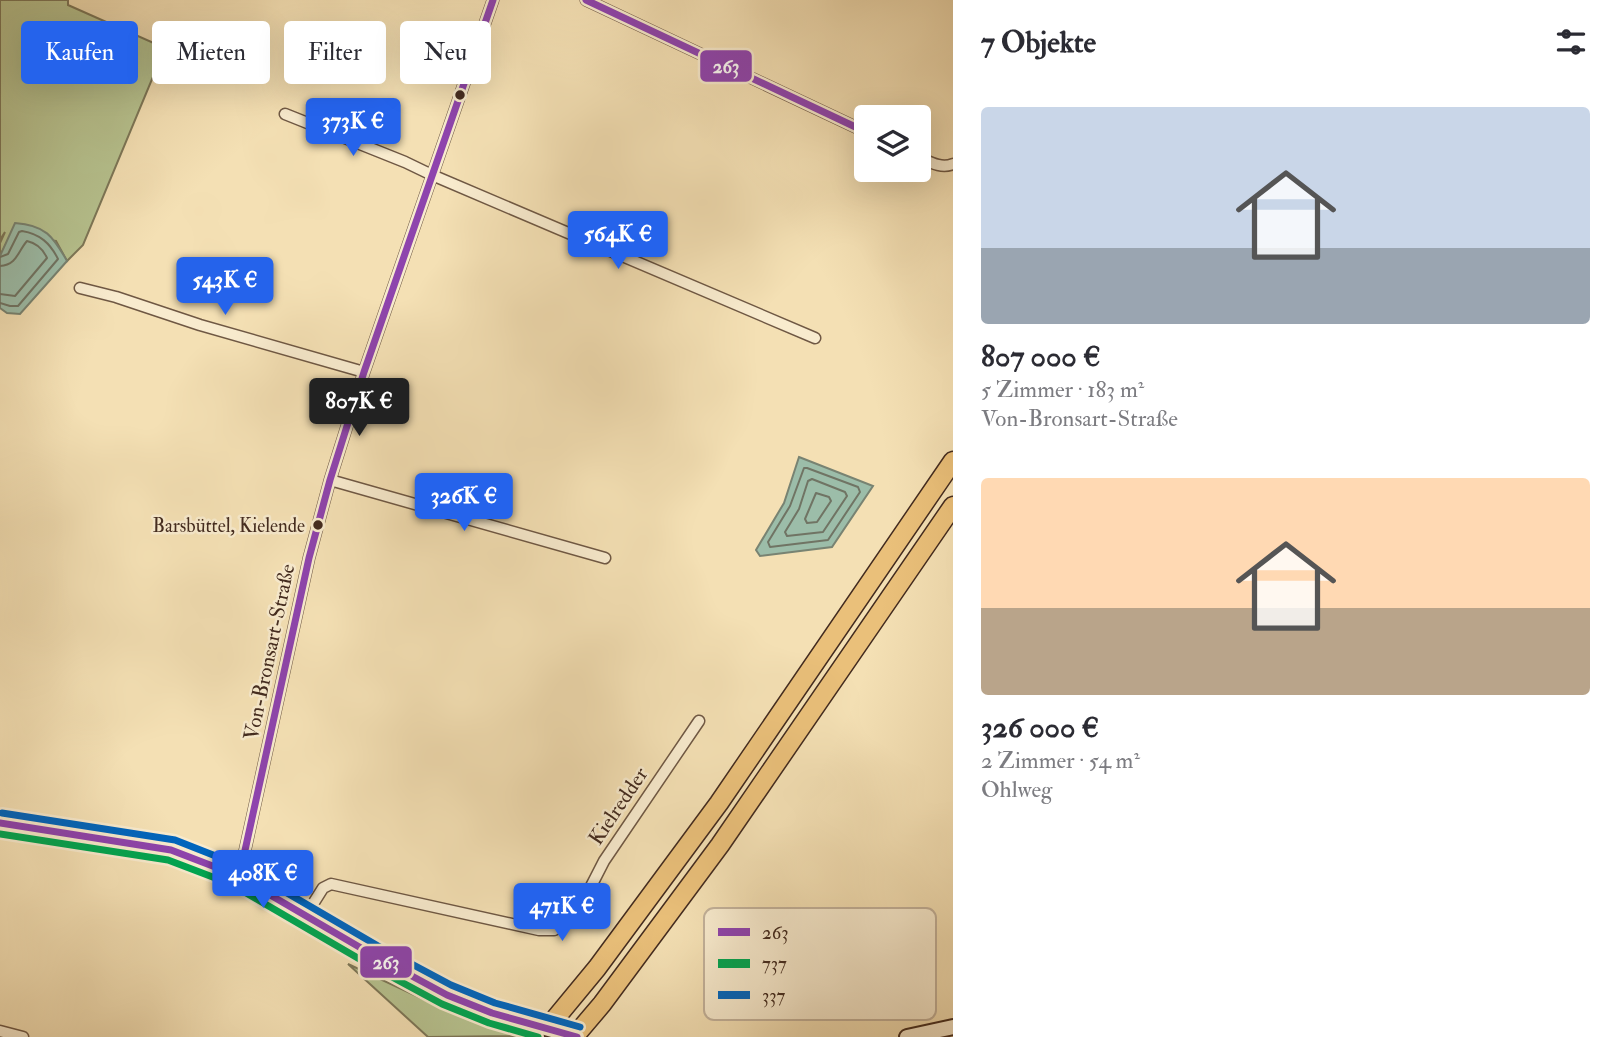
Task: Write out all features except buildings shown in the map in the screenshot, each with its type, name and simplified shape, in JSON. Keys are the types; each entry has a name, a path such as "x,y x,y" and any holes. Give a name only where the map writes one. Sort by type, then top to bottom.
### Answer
{"highway":[{"path":"540,1037 597,968 719,803 953,461"},
{"path":"575,1037 720,845 953,506"}],"main road":[{"path":"0,823 171,849 236,876 447,995 492,1013 575,1037"},
{"path":"907,1037 953,1027"}],"street":[{"name":"Von-Bronsart-Straße","path":"236,876 242,864 309,558 330,480 364,372 493,0"},
{"path":"586,0 854,126"},
{"path":"285,114 405,162 815,338"},
{"path":"931,162 947,167 953,164"},
{"path":"80,288 116,297 200,326 364,372"},
{"path":"330,480 605,558"},
{"name":"Kielredder","path":"306,915 323,888 331,884 539,930 554,930 567,923 583,902 604,861 699,720"},
{"path":"0,1031 23,1037"}],"green space":[{"path":"0,0 68,0 68,5 104,21 21,21 21,84 138,84 138,36 152,42 152,79 83,245 67,261 56,241 10,236 0,256 0,243 5,232 0,240"},
{"path":"348,964 438,1006 517,1036 428,1037"}],"water":[{"path":"15,223 34,226 47,233 67,261 20,314 7,313 0,308 0,256"},
{"path":"799,457 873,486 832,547 760,556 756,550 784,503"}],"transit line":[{"name":"263","path":"236,875 242,864 309,558 330,480 364,372 493,0"},
{"name":"263","path":"586,0 854,126"},
{"name":"337","path":"2,813 175,840 241,866 451,985 495,1003 580,1027"},
{"name":"263","path":"0,823 171,850 236,875 447,995 492,1013 577,1037"},
{"name":"737","path":"0,834 168,860 231,884 442,1004 489,1023 538,1037"}],"place":[{"name":"Barsbüttel, Kielende","path":"318,525"}]}
